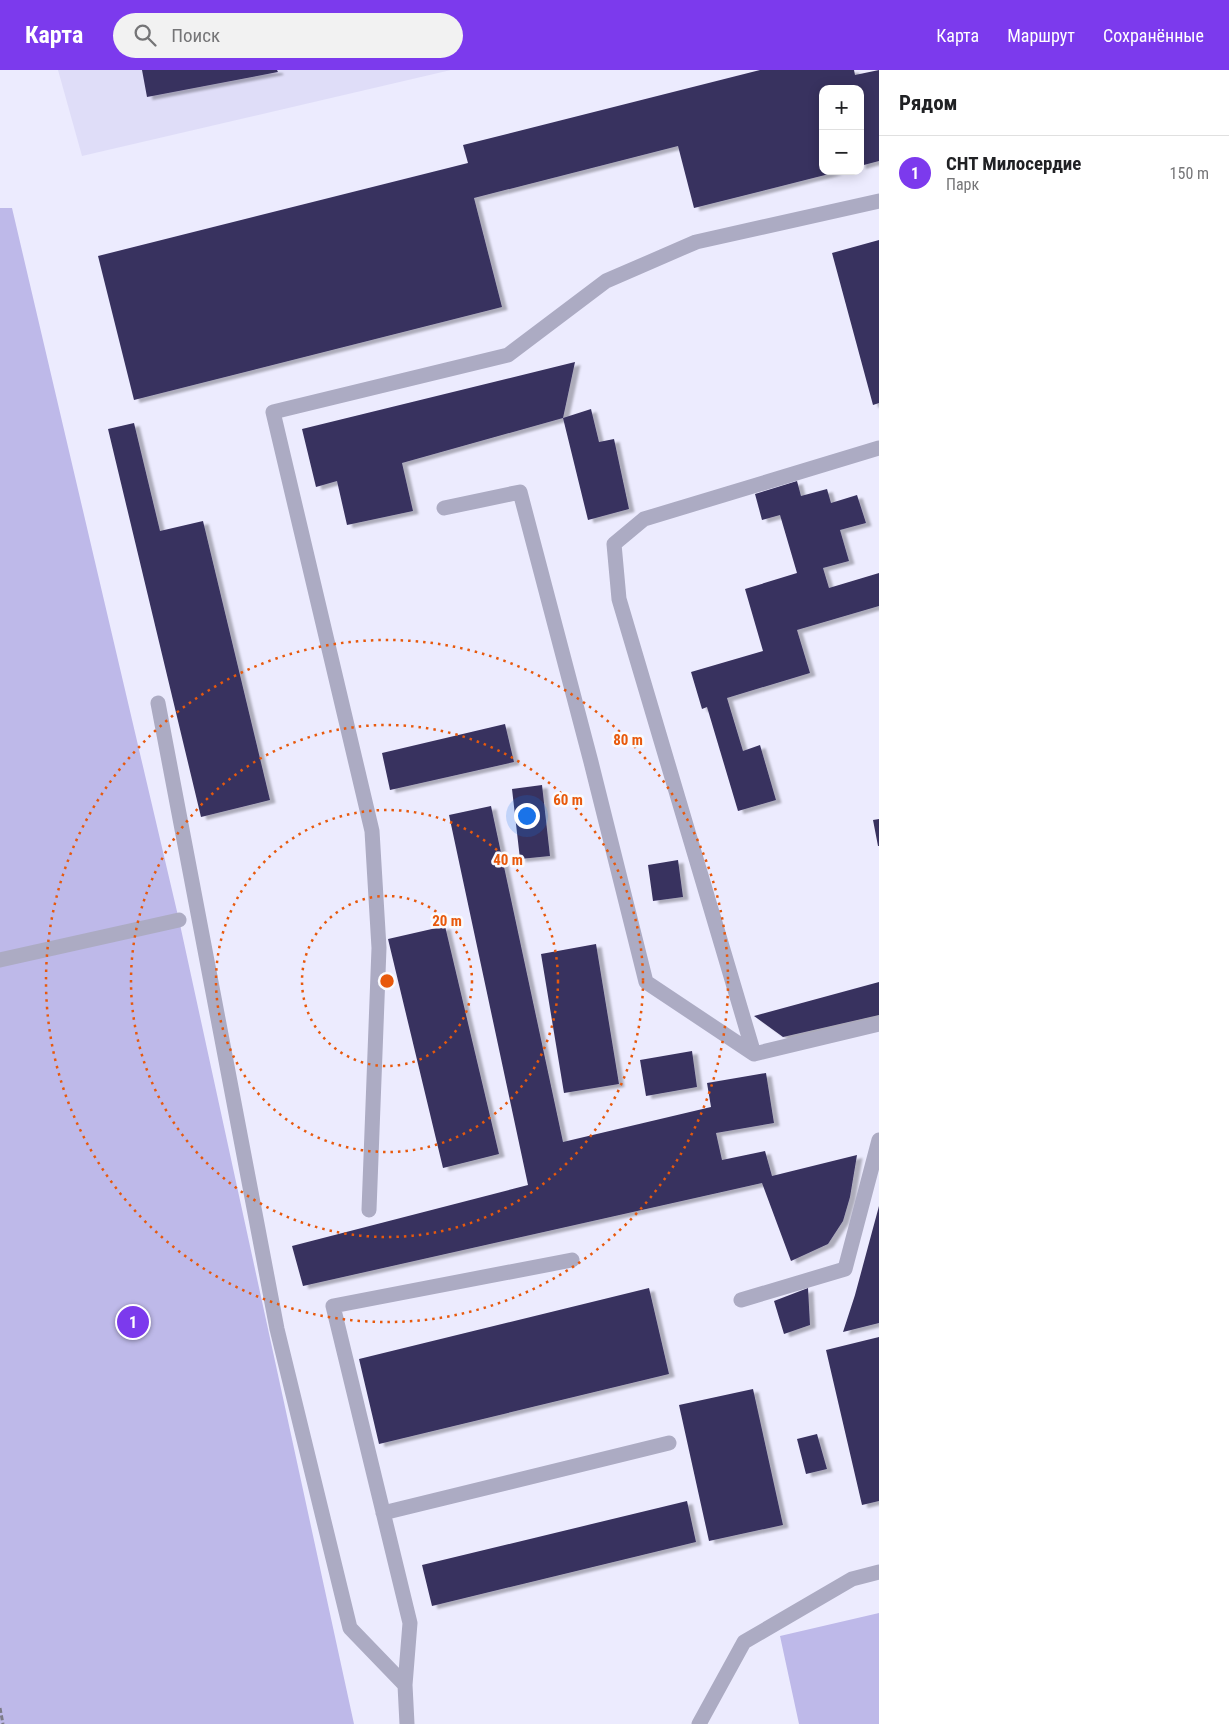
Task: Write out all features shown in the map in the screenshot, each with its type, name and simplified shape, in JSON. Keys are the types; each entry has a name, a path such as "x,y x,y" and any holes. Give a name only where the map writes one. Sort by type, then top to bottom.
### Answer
{"lane":[{"path":"370,1210 379,948 372,831 273,412 508,355 606,281 696,242 879,201"},
{"path":"754,1054 619,598 614,544 644,519 879,448"},
{"path":"444,508 520,492 591,762 646,982 754,1054 879,1024"},
{"path":"158,702 277,1329 350,1628 405,1684"},
{"path":"0,960 179,920"},
{"path":"741,1300 845,1269 879,1140"},
{"path":"407,1724 405,1684 410,1623 333,1306 572,1260"},
{"path":"383,1513 669,1443"},
{"path":"700,1724 744,1642 852,1579 879,1572"}],"path":[{"path":"0,1708 3,1724"}],"shaded area":[{"path":"58,70 451,70 82,156"},
{"path":"0,208 12,208 179,920 354,1724 0,1724"},
{"path":"879,1613 879,1724 799,1724 780,1636"}],"building":[{"path":"142,70 277,70 278,72 147,97"},
{"path":"760,70 854,70 855,75 879,70 879,161 864,165 864,85 819,85 819,175 825,175 694,208 678,146 474,198 502,307 134,400 98,256 468,163 463,145"},
{"path":"879,240 879,403 873,405 832,253"},
{"path":"575,362 563,418 402,463 413,511 347,525 337,481 316,487 302,429"},
{"path":"591,409 599,442 614,439 629,509 588,520 563,418"},
{"path":"134,423 160,531 203,521 270,800 201,817 108,429"},
{"path":"797,481 801,496 827,489 831,503 857,495 866,523 840,530 849,561 823,568 829,588 879,573 879,606 797,630 810,673 727,698 743,751 760,745 776,800 738,811 707,707 702,709 691,672 763,651 745,589 797,573 780,515 762,520 755,494"},
{"path":"505,724 514,762 390,790 382,753"},
{"path":"542,785 550,856 520,859 512,789"},
{"path":"491,806 563,1142 711,1107 707,1083 766,1073 774,1123 716,1133 722,1160 765,1151 772,1176 857,1155 850,1197 843,1221 828,1244 791,1261 762,1183 303,1286 292,1246 528,1185 449,815"},
{"path":"879,819 879,846 878,846 873,820"},
{"path":"678,860 683,897 653,901 648,865"},
{"path":"445,926 499,1154 443,1168 388,939"},
{"path":"596,944 619,1084 564,1093 541,954"},
{"path":"879,982 879,1015 783,1037 754,1016"},
{"path":"692,1051 697,1087 646,1096 640,1060"},
{"path":"879,1206 879,1323 843,1332 855,1295"},
{"path":"649,1288 669,1374 379,1444 359,1359"},
{"path":"808,1288 810,1325 784,1334 774,1301"},
{"path":"879,1337 879,1501 862,1505 826,1350"},
{"path":"753,1389 783,1525 709,1541 679,1405"},
{"path":"817,1434 827,1469 806,1474 797,1439"},
{"path":"687,1501 696,1542 432,1606 422,1565"}],"place":[{"name":"СНТ Милосердие","path":"133,1322"}]}
